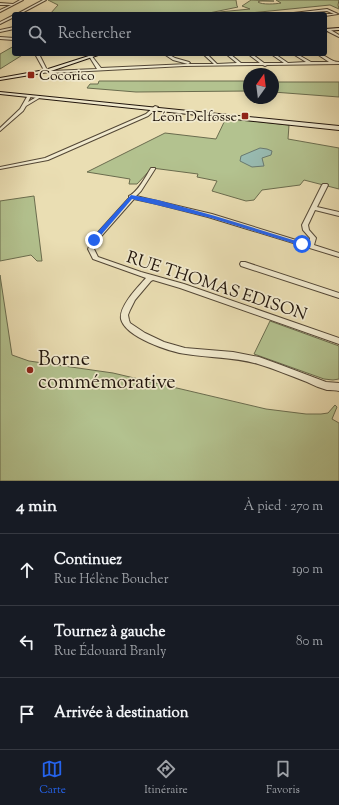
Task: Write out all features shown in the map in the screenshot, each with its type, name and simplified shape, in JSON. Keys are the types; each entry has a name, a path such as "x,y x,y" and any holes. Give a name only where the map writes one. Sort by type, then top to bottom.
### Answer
{"main road":[{"path":"327,30 339,29"},
{"path":"0,79 46,71 91,56"},
{"path":"0,92 127,105"},
{"path":"0,92 339,127"}],"street":[{"path":"0,11 22,0"},
{"path":"22,12 45,0"},
{"path":"0,4 13,4"},
{"path":"306,12 327,10 337,14 327,15"},
{"path":"0,23 12,17"},
{"path":"0,31 12,28"},
{"path":"327,30 339,36"},
{"path":"0,38 12,39"},
{"path":"38,56 46,71 100,70 217,64 339,63"},
{"path":"91,56 100,70"},
{"path":"169,56 174,59 200,65"},
{"path":"207,56 217,64"},
{"path":"230,56 240,64"},
{"path":"253,56 264,64"},
{"path":"276,56 288,64"},
{"path":"298,56 311,64"},
{"path":"322,56 333,63"},
{"path":"25,105 29,96"},
{"path":"0,130 25,105 38,97"},
{"path":"0,168 46,159 147,115 155,108"},
{"path":"131,197 139,190 153,169"},
{"path":"311,246 312,237 304,227 315,208 325,185"},
{"path":"131,197 200,213 339,255"},
{"name":"RUE THOMAS EDISON","path":"131,197 94,240 91,250 95,258 152,278 182,286 339,341"},
{"path":"315,208 339,214"},
{"path":"243,264 339,296"},
{"path":"152,278 132,301 124,313 124,320 138,333 176,348 249,358 326,386 339,387"}],"green space":[{"path":"48,0 236,0 238,7 214,12 52,12 58,5"},
{"path":"251,0 274,1 258,2 269,4 281,3 276,0 339,0 339,9 330,5 260,12 219,12 250,9 242,6"},
{"path":"12,47 12,56 21,56 0,69 0,54"},
{"path":"99,81 243,81 243,91 136,92 87,88 90,84 98,84"},
{"path":"279,82 339,82 339,97 279,92"},
{"path":"226,118 289,125 288,139 339,148 339,189 304,180 300,185 262,190 254,200 246,201 212,191 217,181 197,177 198,174 152,168 137,184 129,184 130,179 87,172 165,133 216,139"},
{"path":"34,196 42,261 37,261 31,255 0,261 0,201"},
{"path":"0,275 12,355 29,361 113,373 266,409 306,414 321,414 328,413 335,405 337,407 332,419 339,423 339,481 0,481"},
{"path":"270,321 339,346 339,379 324,379 254,354"}],"water":[{"path":"260,148 272,151 271,155 262,158 264,166 252,167 240,161 241,156"}],"place":[{"name":"Cocorico","path":"31,75"},
{"name":"Léon Delfosse","path":"245,116"},
{"name":"Borne commémorative","path":"30,370"}],"route":[{"path":"94,240 108,226 131,197 158,202 213,217 302,244"}]}
